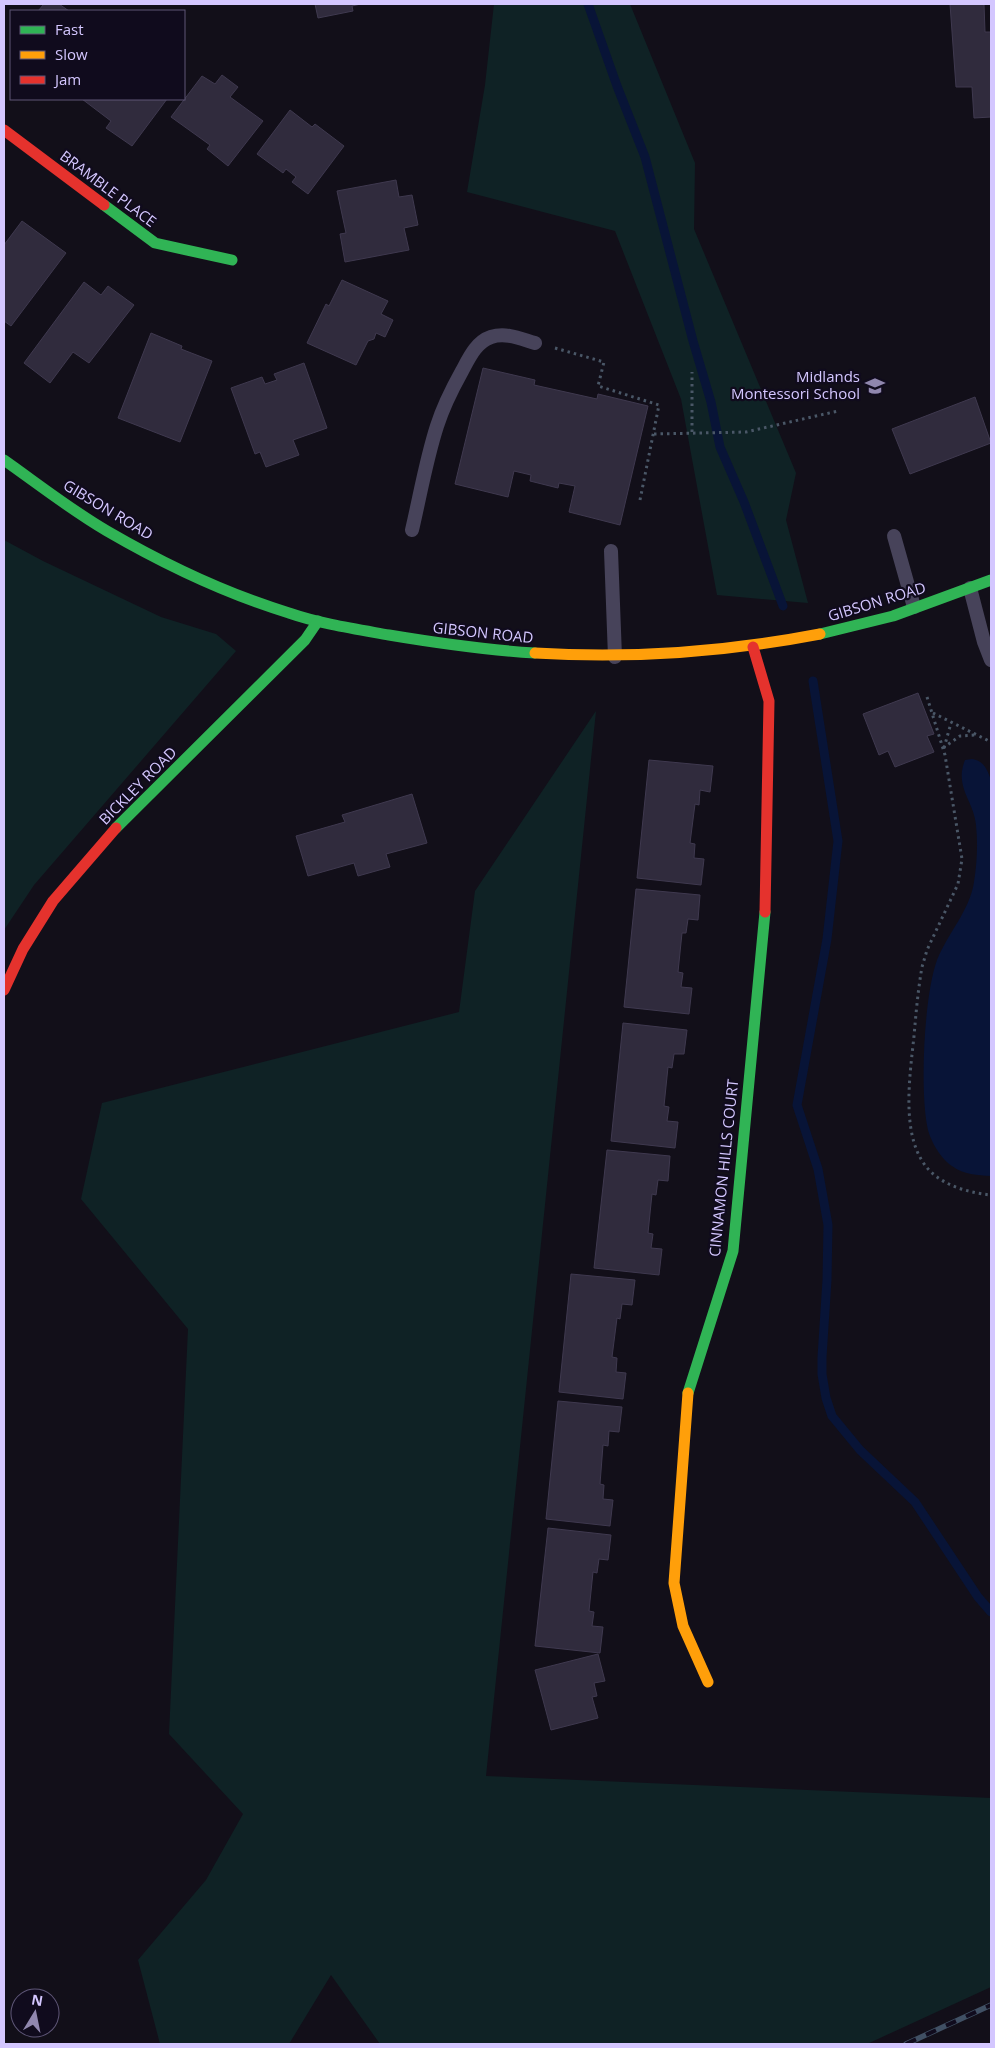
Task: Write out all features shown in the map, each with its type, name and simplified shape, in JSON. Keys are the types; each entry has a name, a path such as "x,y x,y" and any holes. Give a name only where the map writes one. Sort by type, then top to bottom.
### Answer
{"street":[{"name":"BRAMBLE PLACE","path":"4,130 155,243 232,260"},
{"name":"GIBSON ROAD","path":"4,460 62,502 108,531 158,557 276,609 318,621 438,644 504,652 614,657 655,656 753,647 834,631 914,607 991,580"},
{"name":"BICKLEY ROAD","path":"4,990 24,950 53,901 114,830 305,640 318,621"},
{"name":"CINNAMON HILLS COURT","path":"708,1682 683,1626 674,1583 688,1387 733,1251 766,903 768,701 753,647"}],"lane":[{"path":"412,530 436,427 448,397 478,345 488,338 499,335 509,335 535,343"},
{"path":"894,536 914,607"},
{"path":"610,551 614,657"},
{"path":"970,588 984,642 991,660"}],"path":[{"path":"535,343 604,362 598,386 659,405 640,500"},
{"path":"692,372 692,432"},
{"path":"654,434 746,432 838,411"},
{"path":"927,697 943,748 961,845 962,870 954,893 927,950 922,967 909,1088 911,1122 918,1149 932,1173 945,1183 962,1189 991,1195"},
{"path":"932,713 991,742"},
{"path":"943,748 951,723"},
{"path":"943,748 960,736 978,735"}],"green space":[{"path":"494,4 630,4 695,163 694,229 796,473 786,520 808,603 717,595 681,399 615,231 467,192 485,85"},
{"path":"4,540 43,561 161,617 216,634 236,651 34,885 4,930"},
{"path":"596,711 486,1776 991,1798 991,1987 867,2044 380,2044 331,1975 289,2044 160,2044 138,1960 206,1880 243,1814 169,1734 188,1329 81,1199 102,1103 459,1012 475,891"}],"water":[{"path":"972,759 984,766 991,780 991,1176 961,1171 948,1163 939,1153 928,1130 924,1088 926,1018 933,976 937,960 968,902 974,882 977,853 975,816 963,786 962,778 965,760"}],"building":[{"path":"44,4 59,4 68,10 39,10"},
{"path":"315,4 361,4 352,6 353,11 318,18"},
{"path":"950,4 984,4 985,32 991,32 991,117 974,118 972,87 956,87"},
{"path":"222,75 238,87 230,97 263,121 228,166 207,149 210,145 171,117 202,76 215,84"},
{"path":"83,100 166,100 132,146 106,128 111,121"},
{"path":"290,110 312,127 315,124 344,146 308,194 292,182 296,177 286,169 283,173 257,154"},
{"path":"396,180 399,197 412,195 418,225 404,228 409,250 345,262 340,234 346,233 337,191"},
{"path":"22,221 66,253 11,326 4,321 4,245"},
{"path":"342,280 388,301 381,314 393,320 385,337 376,333 374,339 368,341 356,365 307,343 326,304 329,306"},
{"path":"84,282 101,295 108,286 134,305 89,363 73,352 50,383 24,363"},
{"path":"151,333 182,346 181,349 212,361 180,442 118,418"},
{"path":"304,363 327,428 293,440 299,455 266,467 260,452 255,454 231,388 262,377 265,384 277,380 274,374"},
{"path":"483,368 535,380 534,385 597,399 598,394 648,406 620,525 569,512 575,486 559,483 558,488 530,481 531,475 514,471 508,497 455,484"},
{"path":"975,397 991,443 910,474 892,429"},
{"path":"918,693 934,734 927,736 934,752 895,767 888,751 879,755 863,714"},
{"path":"649,760 713,766 710,792 700,790 699,805 695,804 690,843 695,844 694,858 704,859 701,885 637,878"},
{"path":"412,794 427,843 386,854 390,867 358,876 354,863 308,876 296,836 345,822 342,815"},
{"path":"636,889 700,895 698,920 688,919 686,933 682,933 678,972 683,973 681,987 692,988 689,1014 624,1007"},
{"path":"623,1023 687,1030 684,1054 674,1054 672,1068 668,1067 664,1106 669,1107 667,1121 678,1122 675,1148 611,1141"},
{"path":"607,1150 670,1156 668,1181 658,1180 656,1195 652,1194 648,1233 653,1234 651,1248 662,1249 659,1275 594,1268"},
{"path":"571,1274 635,1280 632,1305 622,1304 620,1319 617,1318 612,1357 617,1358 616,1372 626,1373 623,1399 559,1392"},
{"path":"558,1401 622,1407 619,1432 609,1431 608,1446 603,1445 600,1484 604,1485 603,1499 613,1500 610,1526 546,1519"},
{"path":"548,1528 611,1535 608,1560 599,1559 597,1573 593,1572 589,1611 594,1612 592,1626 603,1627 600,1653 535,1646"},
{"path":"598,1654 605,1681 594,1683 597,1696 592,1697 598,1718 551,1730 535,1670"}],"waterway":[{"path":"588,4 645,157 693,341 711,402 720,447 744,502 783,606"},
{"path":"813,681 838,841 827,939 797,1105 818,1169 828,1225 822,1357 822,1374 826,1398 832,1416 860,1450 915,1502 978,1597 991,1612"}],"railway":[{"path":"906,2044 991,2005"}],"traffic: fast":[{"path":"104,205 155,243 232,260"},
{"path":"4,460 55,497 107,531 172,566 242,597 301,617 364,631 462,646 535,653"},
{"path":"820,634 893,616 991,580"},
{"path":"116,828 305,640 318,621"},
{"path":"688,1393 733,1251 765,912"}],"traffic: slow":[{"path":"535,653 607,655 714,650 820,634"},
{"path":"688,1393 674,1583 683,1626 708,1682"}],"traffic: jam":[{"path":"4,130 104,205"},
{"path":"753,647 769,701 765,912"},
{"path":"4,990 23,949 53,901 116,828"}],"place":[{"name":"Midlands Montessori School","path":"875,386"}]}
